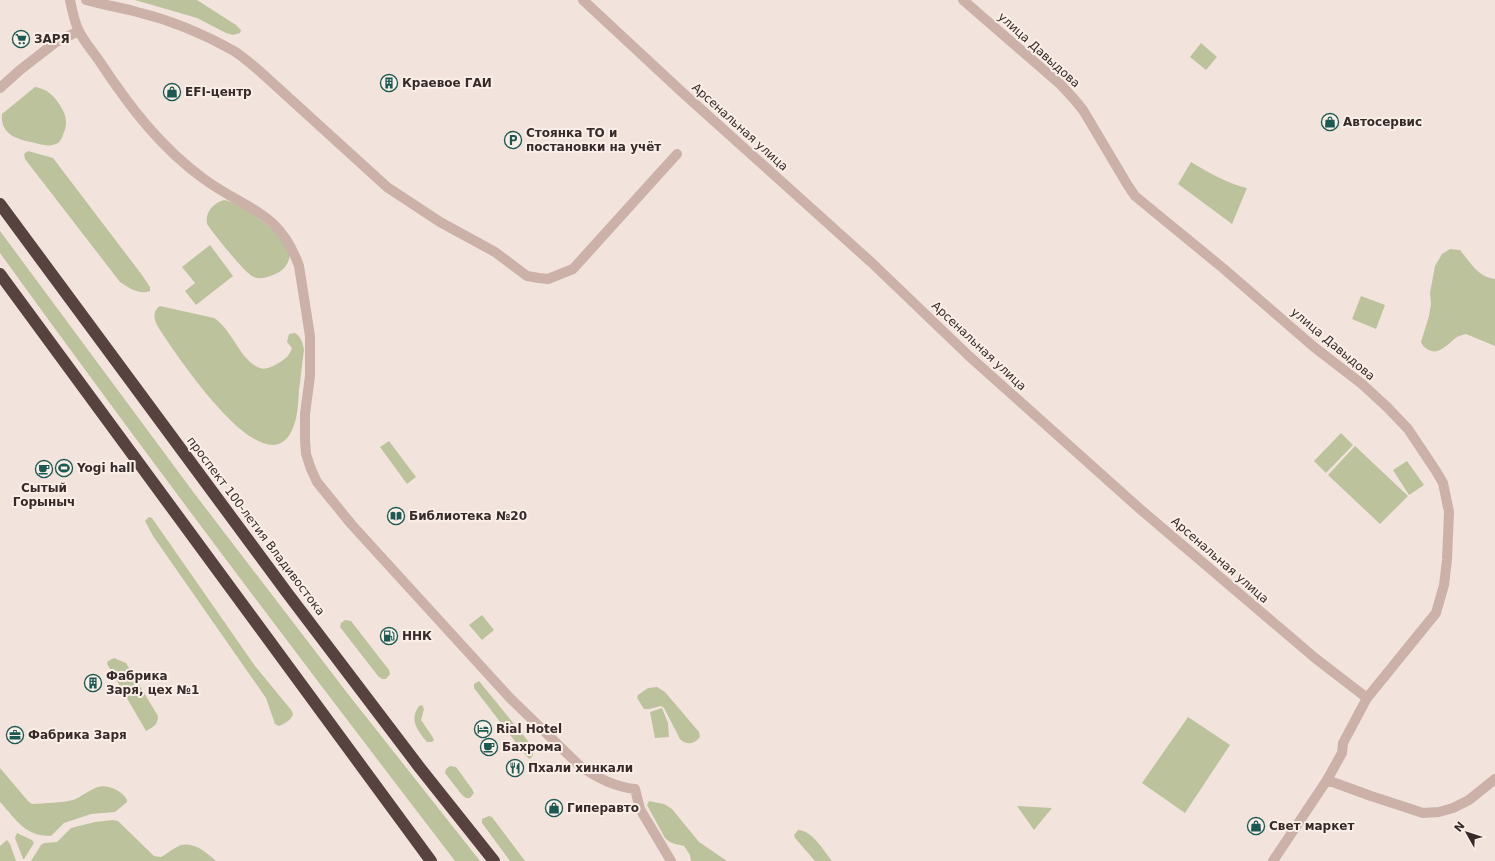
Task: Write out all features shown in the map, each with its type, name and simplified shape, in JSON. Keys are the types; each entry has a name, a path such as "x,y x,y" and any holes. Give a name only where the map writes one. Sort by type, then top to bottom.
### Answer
{"highway":[{"name":"проспект 100-летия Владивостока","path":"0,204 288,594 420,768 494,861"},
{"path":"0,274 431,861"}],"street":[{"path":"70,0 73,16 79,31 117,88 155,136 168,150 205,180 249,205 265,216 279,229 292,250 299,266 310,336 310,376 305,414 305,440 306,454 310,469 317,482 352,525 509,697 557,744 580,766 593,775 612,784 624,788 635,789 640,809 671,861"},
{"path":"86,0 137,12 163,20 195,32 234,51 265,76 387,187 440,222 496,252 527,276 548,279 573,269 677,154"},
{"name":"Арсенальная улица","path":"583,0 683,93 872,263 980,366 1140,509 1310,654 1367,698"},
{"name":"улица Давыдова","path":"964,0 1035,61 1074,99 1083,110 1135,196 1224,269 1302,337 1362,384 1387,407 1408,429 1443,483 1449,512 1449,534 1444,585 1436,613 1367,698 1343,743 1342,753 1327,780 1273,861"},
{"path":"0,88 56,42 79,31"},
{"path":"1327,780 1423,813 1439,812 1469,800 1495,779"}],"green space":[{"path":"135,0 197,0 236,25 241,30 240,33 233,35 197,18"},
{"path":"1201,43 1217,57 1206,70 1190,57"},
{"path":"35,87 44,89 53,96 63,110 66,120 65,130 58,143 44,145 20,139 10,134 4,126 2,114"},
{"path":"28,151 53,158 142,275 150,287 150,291 142,292 131,289 120,282 25,159 24,154"},
{"path":"1191,162 1218,177 1247,188 1232,224 1178,184"},
{"path":"224,200 248,211 266,224 281,238 290,255 288,262 282,270 268,277 254,277 242,267 229,252 207,224 207,216 213,206"},
{"path":"0,231 194,493 348,694 480,861 455,861 397,786 168,482 0,253"},
{"path":"210,245 233,276 196,305 185,291 195,283 182,267"},
{"path":"1450,249 1460,250 1479,272 1489,278 1495,279 1495,346 1466,334 1457,337 1443,348 1435,351 1427,349 1421,343 1429,316 1431,304 1430,293 1435,266 1442,254"},
{"path":"1361,296 1385,305 1376,329 1352,319"},
{"path":"160,306 214,318 226,330 247,359 253,365 262,369 272,367 286,358 292,348 287,342 289,334 295,333 299,336 304,350 297,412 295,423 290,434 276,445 259,441 239,428 218,407 198,383 180,360 158,327 154,316 157,308"},
{"path":"1341,433 1353,445 1326,473 1314,461"},
{"path":"389,441 416,477 407,484 380,447"},
{"path":"1355,446 1408,496 1380,524 1328,475"},
{"path":"1407,461 1424,485 1409,495 1393,470"},
{"path":"149,517 152,518 255,666 292,711 293,715 287,722 279,726 275,724 266,698 153,536 145,521"},
{"path":"482,615 494,630 482,640 469,625"},
{"path":"345,620 351,621 389,670 390,674 386,679 382,679 378,676 340,627 341,623"},
{"path":"114,658 126,663 158,716 156,724 146,731 107,664 108,661"},
{"path":"479,681 533,748 533,755 530,759 474,688 474,684"},
{"path":"657,687 665,692 699,732 700,737 695,741 685,743 680,739 664,708 661,706 644,709 637,698 638,695 648,688"},
{"path":"422,705 424,709 421,720 434,740 432,742 427,742 417,729 414,720 416,711 419,706"},
{"path":"662,708 668,723 669,737 655,738 650,712"},
{"path":"1188,717 1230,745 1185,813 1142,783"},
{"path":"450,766 456,767 472,789 474,793 470,798 466,798 462,795 445,773 446,769"},
{"path":"0,768 32,804 73,800 95,788 102,786 110,787 118,791 125,797 127,802 115,812 91,814 64,823 51,836 34,833 27,830 16,821 0,802"},
{"path":"649,801 664,804 672,809 699,842 727,861 691,861 690,855 684,846 672,843 665,838 647,805"},
{"path":"1017,806 1052,808 1034,830"},
{"path":"489,816 492,817 525,861 510,861 482,823 482,819"},
{"path":"113,820 118,821 154,856 161,857 177,847 188,845 198,848 216,861 31,861 41,845 44,843 57,842 71,828 95,822"},
{"path":"798,830 808,833 813,837 832,861 815,861 795,838 794,835"},
{"path":"17,833 32,840 34,843 24,859 15,838"},
{"path":"7,840 16,861 0,861 0,846"}],"place":[{"name":"ЗАРЯ","path":"21,39"},
{"name":"Краевое ГАИ","path":"389,83"},
{"name":"EFI-центр","path":"172,92"},
{"name":"Автосервис","path":"1330,122"},
{"name":"Стоянка ТО и постановки на учёт","path":"513,140"},
{"name":"Yogi hall","path":"64,468"},
{"name":"Сытый Горыныч","path":"44,469"},
{"name":"Библиотека №20","path":"396,516"},
{"name":"ННК","path":"389,636"},
{"name":"Фабрика Заря, цех №1","path":"93,683"},
{"name":"Rial Hotel","path":"483,729"},
{"name":"Фабрика Заря","path":"15,735"},
{"name":"Бахрома","path":"489,747"},
{"name":"Пхали хинкали","path":"515,768"},
{"name":"Гиперавто","path":"554,808"},
{"name":"Свет маркет","path":"1256,826"}]}
